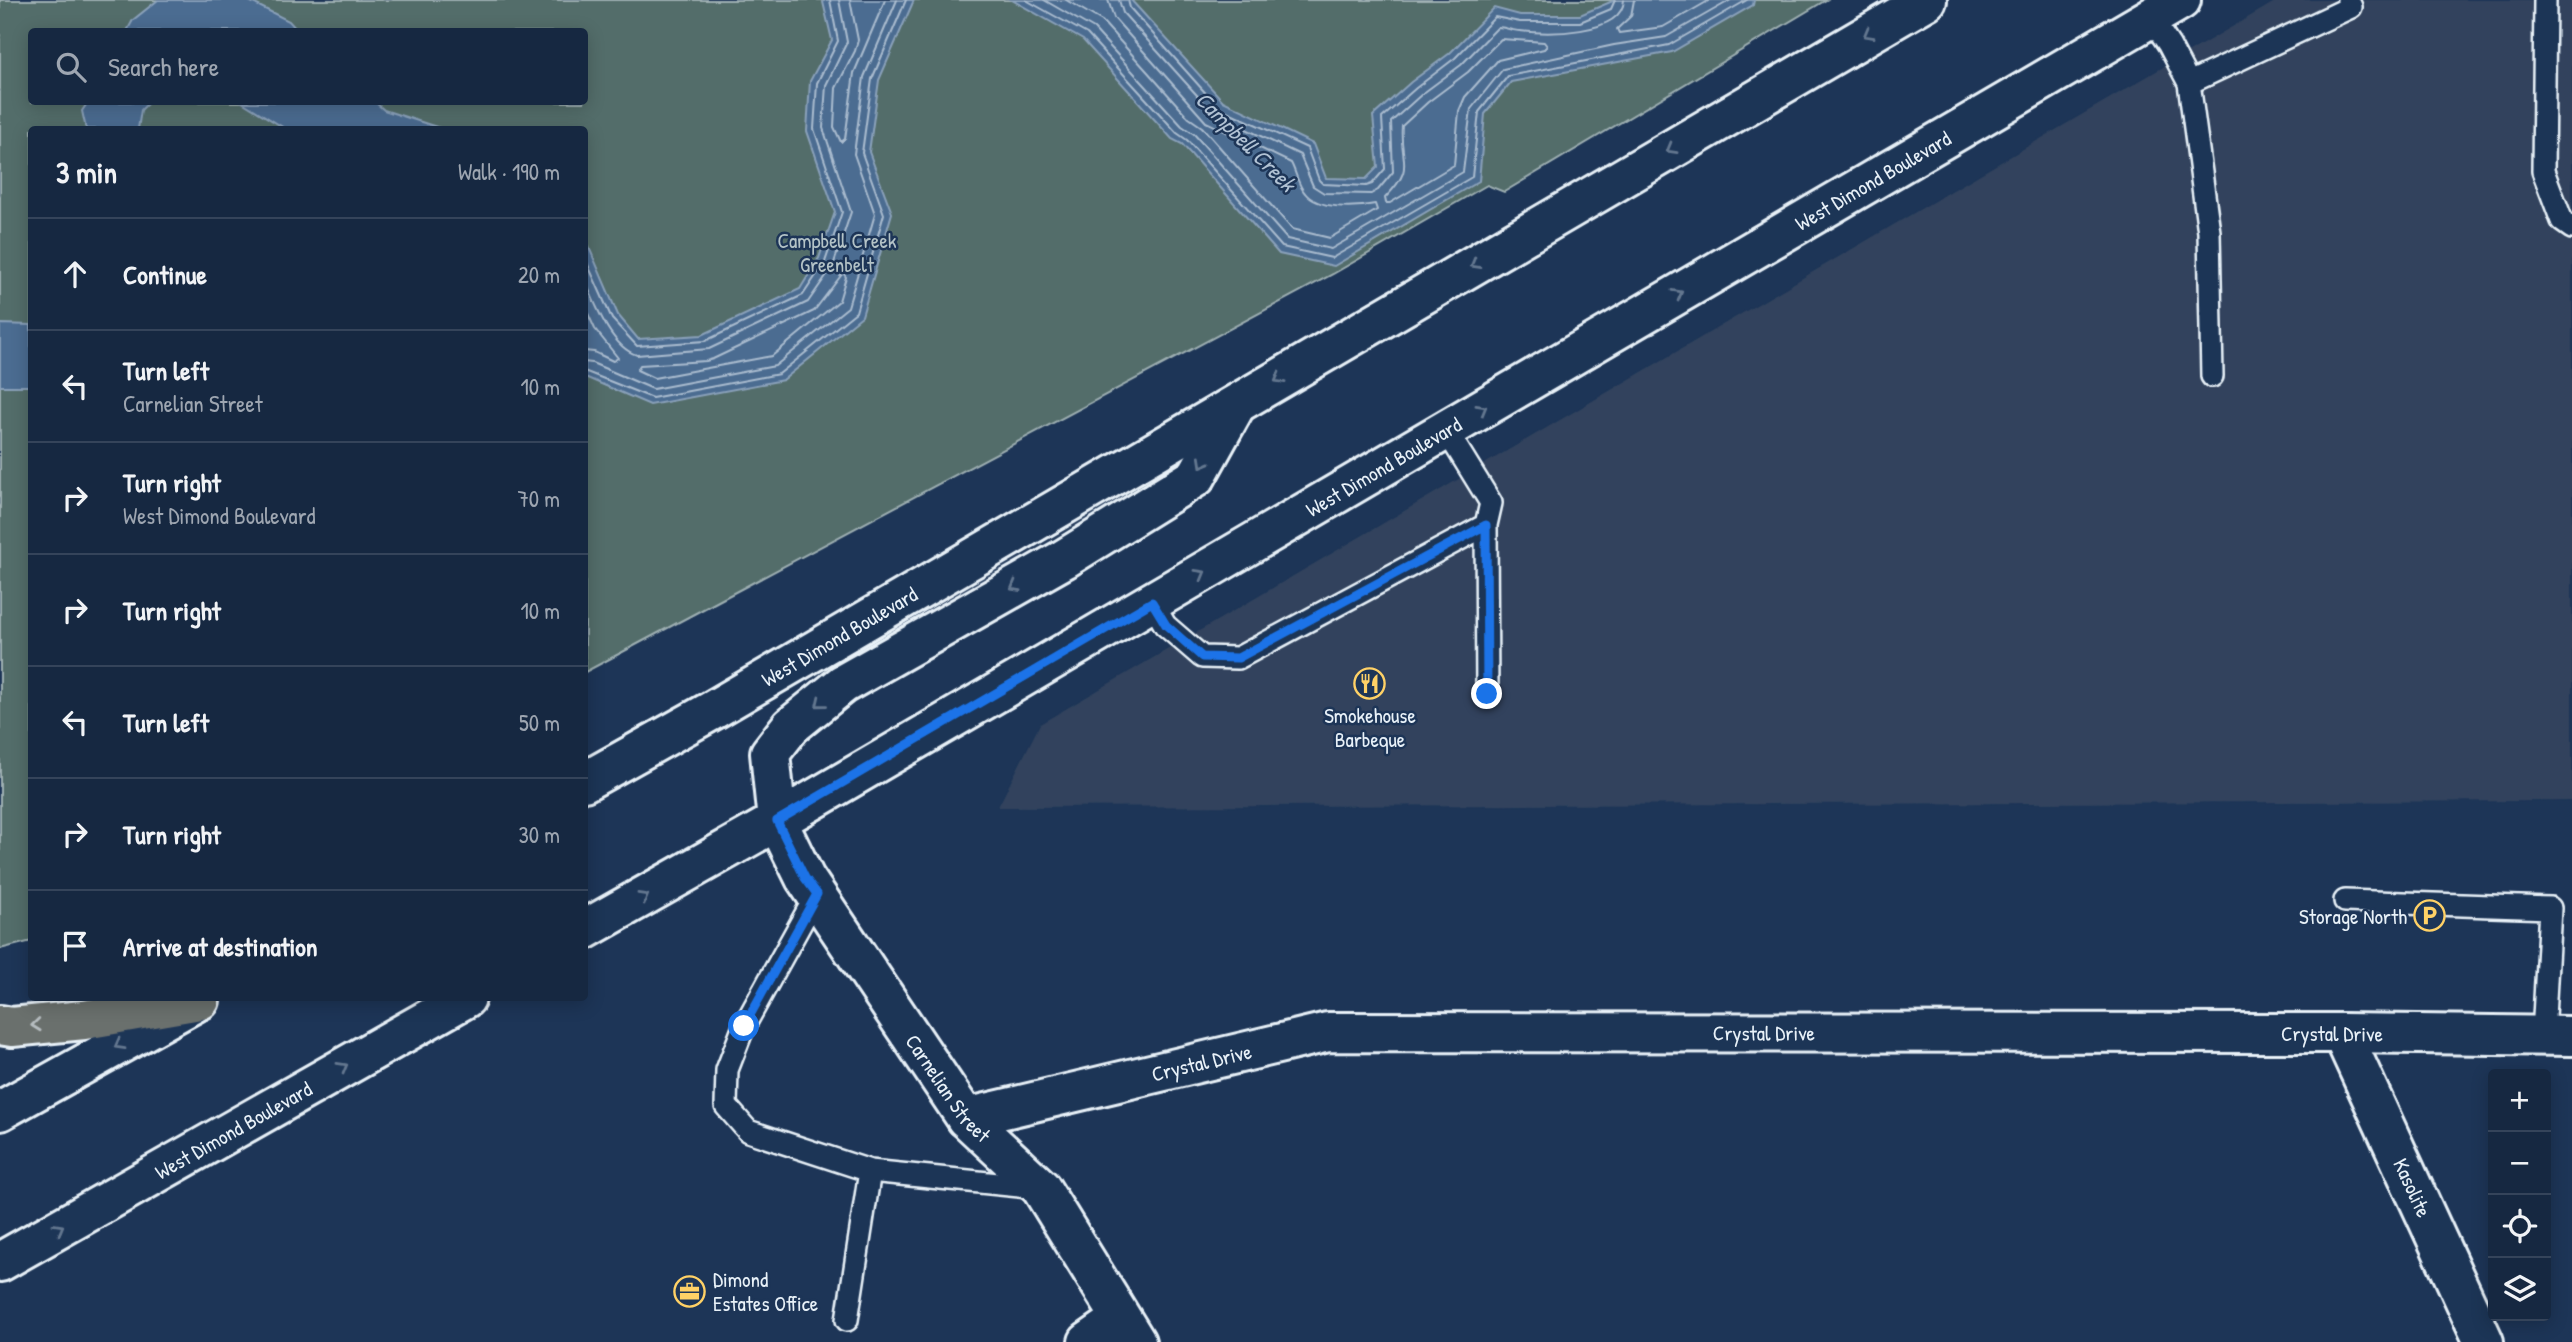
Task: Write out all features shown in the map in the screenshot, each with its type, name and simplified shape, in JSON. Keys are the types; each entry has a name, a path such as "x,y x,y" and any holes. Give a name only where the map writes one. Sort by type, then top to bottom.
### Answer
{"highway":[{"path":"0,1025 12,1027 84,1020 191,1001"}],"main road":[{"name":"West Dimond Boulevard","path":"588,780 1927,0"},
{"name":"West Dimond Boulevard","path":"588,928 777,821 2166,9"},
{"path":"777,821 770,753 791,726 843,684 1065,559 1196,477 1237,403"},
{"name":"Carnelian Street","path":"777,821 805,878 966,1118 1041,1188 1128,1331"},
{"path":"0,1111 198,1001"},
{"name":"West Dimond Boulevard","path":"0,1262 461,1001"},
{"name":"Crystal Drive","path":"966,1118 1328,1032 2343,1033 2558,1036"},
{"name":"Kasolite","path":"2343,1033 2484,1342"},
{"path":"1088,1342 1128,1331"}],"lane":[{"path":"2189,83 2351,7 2348,0"},
{"path":"2545,0 2543,171 2563,221 2572,228"},
{"path":"2166,9 2169,45 2189,83 2209,232 2212,376"},
{"path":"1446,430 1491,503 1486,525 1487,694"},
{"path":"1152,602 1166,625 1202,657 1238,658 1486,525"},
{"path":"817,894 744,1026 727,1070 726,1106 748,1131 870,1171 1041,1188"},
{"path":"2345,901 2550,908 2558,1036"},
{"path":"847,1320 870,1171"}],"shaded area":[{"path":"2278,0 2572,0 2572,801 998,807 1040,724"}],"green space":[{"name":"Campbell Creek Greenbelt","path":"0,0 1826,0 1504,192 1487,185 1333,274 588,670 588,126 28,126 28,942 0,949"}],"water":[{"path":"158,0 247,0 289,21 295,28 129,28 133,20"},
{"path":"914,0 879,80 869,152 892,213 862,316 783,380 650,405 588,378 588,245 618,315 638,339 702,335 800,289 819,258 835,212 807,131 810,81 832,40 823,2"},
{"name":"Campbell Creek","path":"1012,0 1131,0 1223,101 1313,144 1326,178 1366,179 1378,167 1373,116 1411,82 1450,53 1494,8 1520,15 1580,15 1615,0 1754,0 1753,5 1672,52 1511,82 1485,114 1479,181 1334,266 1279,254 1182,144 1172,139 1083,40"},
{"path":"86,105 146,105 141,110 138,126 85,126 82,111"},
{"path":"247,105 378,105 384,110 434,126 281,126"},
{"path":"0,324 28,325 28,386 0,386"}],"place":[{"name":"Smokehouse Barbeque","path":"1370,683"},
{"name":"Storage North","path":"2430,916"},
{"name":"Dimond Estates Office","path":"690,1291"}],"route":[{"path":"744,1026 772,971 817,894 805,878 777,821 1152,602 1166,625 1202,657 1238,658 1486,525 1487,694"}]}
